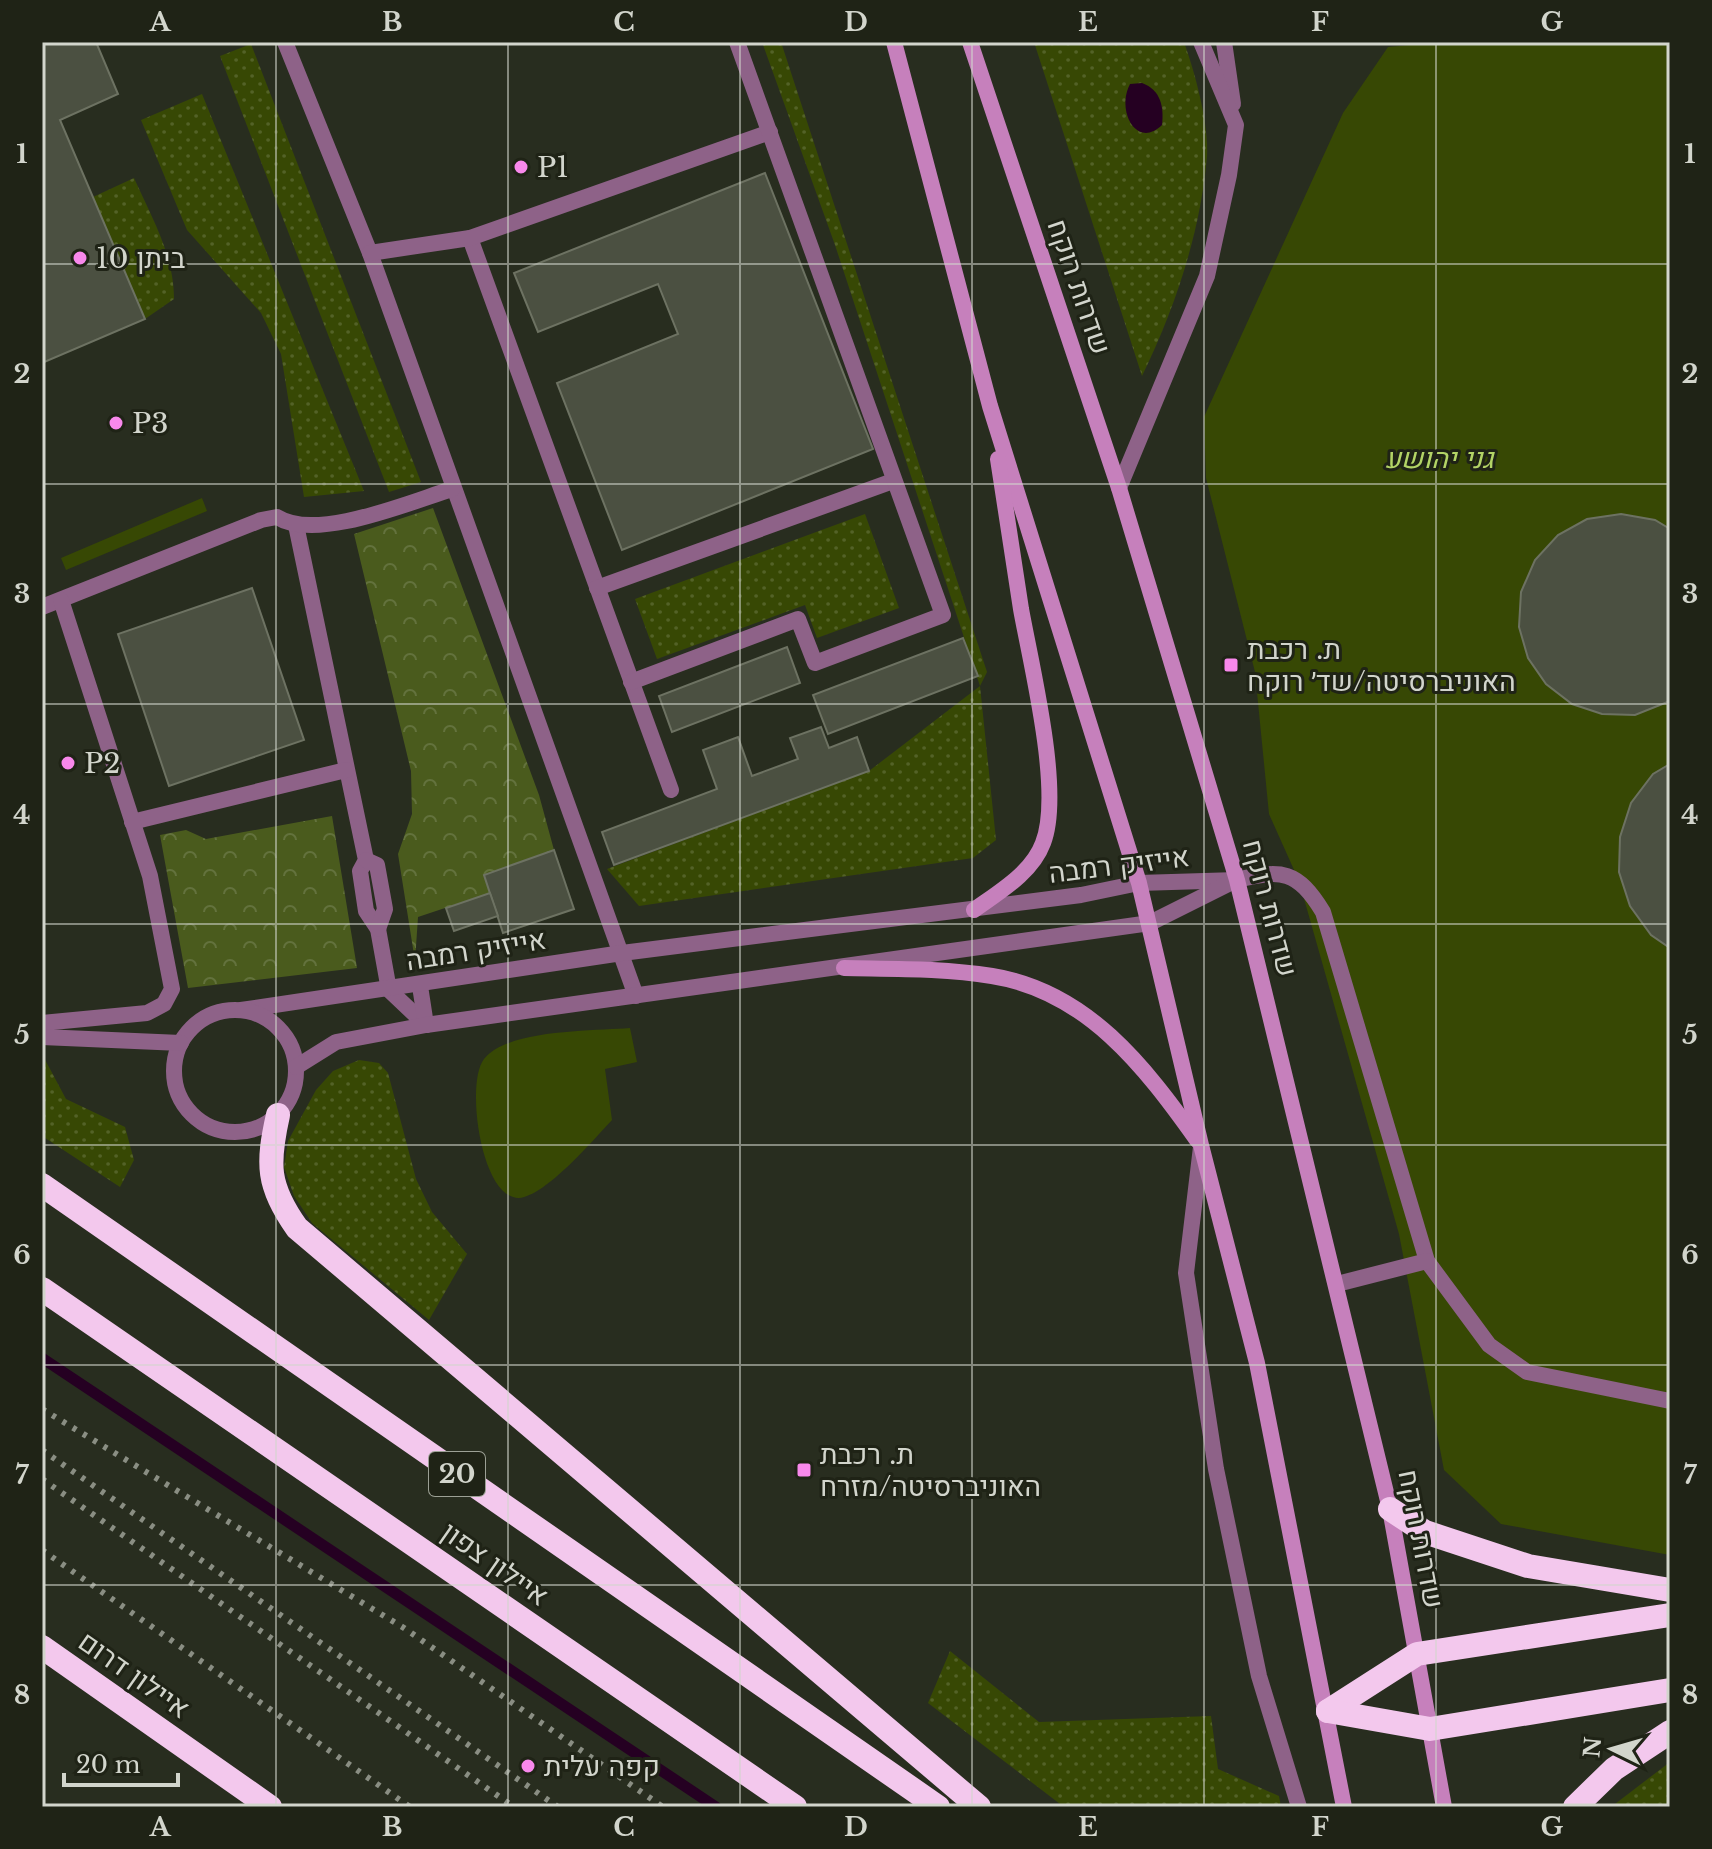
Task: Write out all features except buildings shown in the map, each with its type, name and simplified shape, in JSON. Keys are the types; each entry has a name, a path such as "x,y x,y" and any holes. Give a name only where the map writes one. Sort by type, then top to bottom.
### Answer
{"highway":[{"path":"278,1115 269,1165 281,1205 297,1228 979,1807"},
{"name":"20","path":"42,1185 938,1807"},
{"name":"איילון צפון","path":"42,1289 795,1807"},
{"path":"1390,1509 1425,1532 1528,1566 1670,1590"},
{"path":"1328,1711 1417,1654 1670,1615"},
{"name":"איילון דרום","path":"42,1647 270,1807"},
{"path":"1328,1711 1430,1729 1670,1690"},
{"path":"1575,1807 1614,1769 1670,1732"}],"main road":[{"path":"894,42 990,406 1150,923 1201,1145 1257,1363 1328,1711 1344,1807"},
{"name":"שדרות רוקח","path":"970,42 1119,488 1237,880 1390,1509 1444,1807"},
{"path":"974,910 1023,873 1040,852 1045,840 1049,804 1041,709 990,406"},
{"path":"844,968 952,971 995,976 1048,994 1074,1007 1115,1039 1149,1074 1201,1145"}],"street":[{"path":"285,42 370,253 636,996"},
{"path":"631,682 798,619 815,663 943,615 737,42"},
{"path":"1201,42 1236,125"},
{"path":"1119,488 1207,276 1236,125 1224,42"},
{"path":"370,253 470,238 770,132"},
{"path":"470,238 671,790"},
{"path":"597,588 893,481"},
{"path":"42,607 261,520 277,517 296,525 367,517 452,489"},
{"path":"296,525 366,860 360,871 366,911 378,929 389,990 426,1025"},
{"path":"42,1023 147,1013 164,1004 172,989 150,876 61,600"},
{"path":"132,822 346,770"},
{"path":"1237,880 1269,872 1288,874 1312,894 1323,912 1427,1261 1489,1345 1527,1372 1670,1401"},
{"name":"אייזיק רמבה","path":"241,1010 420,986 622,953 1081,895 1139,883 1237,880"},
{"name":"אייזיק רמבה","path":"296,1067 336,1042 426,1025 1150,923 1237,880"},
{"path":"420,986 426,1025"},
{"path":"241,1010 257,1014 284,1035 296,1067 295,1085 278,1115 262,1126 244,1132 207,1126 191,1114 175,1080 175,1061 181,1043 206,1018 241,1010"},
{"path":"42,1037 181,1043"},
{"path":"1201,1145 1186,1273 1216,1469 1259,1676 1299,1807"},
{"path":"1337,1284 1427,1261"}],"green space":[{"path":"762,42 781,42 987,672 980,686 835,245"},
{"path":"1034,42 1184,42 1188,54 1206,129 1204,186 1184,270 1142,376"},
{"name":"גני יהושע","path":"1443,42 1670,42 1670,1555 1501,1524 1444,1470 1399,1234 1299,881 1269,814 1255,672 1206,478 1204,417 1343,113 1388,47"},
{"path":"251,44 421,482 389,492 220,56"},
{"path":"202,94 364,491 304,497 281,354 261,313 187,230 141,120"},
{"path":"134,178 161,237 173,283 174,299 145,319 93,197"},
{"path":"202,498 207,511 66,570 61,558"},
{"path":"433,508 539,795 554,850 484,875 490,893 418,917 415,961 398,854 412,814 411,771 354,534"},
{"path":"865,514 899,608 817,638 805,605 657,659 635,599"},
{"path":"980,686 996,840 973,858 639,906 607,869 869,771"},
{"path":"332,816 357,968 188,988 160,835 186,830 206,839"},
{"path":"630,1028 637,1062 605,1069 612,1120 542,1188 519,1198 506,1193 495,1180 486,1161 480,1138 476,1091 478,1072 484,1059 495,1049 531,1037"},
{"path":"42,1054 66,1099 125,1127 134,1160 120,1187 42,1136"},
{"path":"359,1060 379,1063 388,1073 416,1179 432,1212 467,1254 429,1320 312,1223 294,1196 284,1167 288,1141 316,1090 333,1071"},
{"path":"950,1651 1039,1722 1211,1716 1218,1769 1279,1796 1281,1807 1064,1807 928,1703"},
{"path":"1670,1762 1670,1807 1611,1807"}],"shaded area":[{"path":"1142,83 1157,95 1162,112 1162,125 1144,133 1131,124 1125,105 1130,84"}],"waterway":[{"path":"42,1358 716,1807"}],"railway":[{"path":"42,1409 404,1628 663,1807"},
{"path":"42,1450 558,1807"},
{"path":"42,1479 514,1807"},
{"path":"42,1550 410,1807"}],"place":[{"name":"P1","path":"521,167"},
{"name":"ביתן 10","path":"80,258"},
{"name":"P3","path":"116,423"},
{"name":"ת. רכבת האוניברסיטה/שד׳ רוקח","path":"1231,665"},
{"name":"P2","path":"68,763"},
{"name":"ת. רכבת האוניברסיטה/מזרח","path":"804,1470"},
{"name":"קפה עלית","path":"528,1766"}]}
